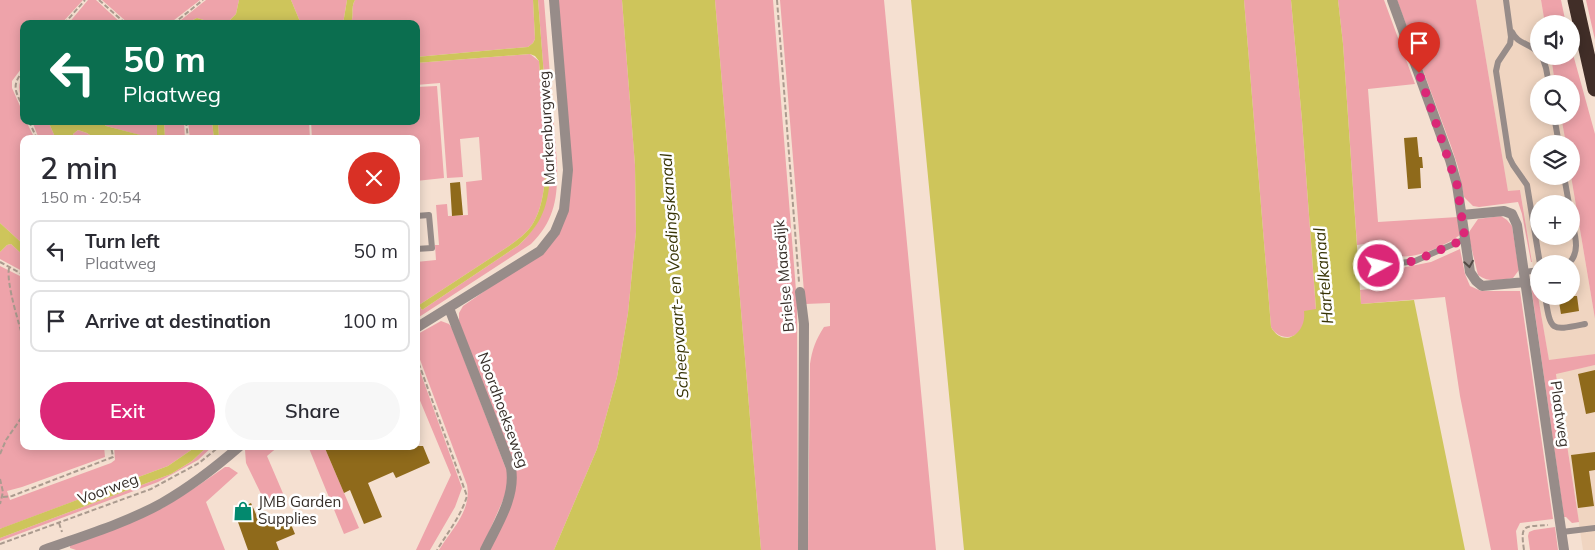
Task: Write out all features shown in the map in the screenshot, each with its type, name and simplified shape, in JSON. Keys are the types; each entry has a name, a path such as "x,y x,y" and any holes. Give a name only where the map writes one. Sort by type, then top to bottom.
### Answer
{"highway":[{"path":"1575,0 1595,89"}],"street":[{"name":"Markenburgweg","path":"420,326 540,251 555,232 564,210 568,170 554,0"},
{"path":"1392,0 1450,160 1457,185 1470,272 1482,286 1525,277"},
{"name":"Plaatweg","path":"1462,215 1504,211 1512,214 1517,225 1564,550"},
{"name":"Brielse Maasdijk","path":"800,292 804,324 803,550"},
{"name":"Noordhoekseweg","path":"449,308 508,461 512,477 510,496 486,550"},
{"path":"44,550 114,524 160,504 197,480 235,450"}],"lane":[{"path":"1506,0 1510,44 1498,62 1496,72 1497,86 1509,156 1513,165 1528,185 1539,255"},
{"path":"1510,28 1518,41 1530,47"},
{"path":"420,216 429,215 432,248 420,249"},
{"path":"1379,266 1415,261 1465,239"},
{"path":"1525,277 1530,274"},
{"path":"1547,305 1549,319 1554,327 1560,329 1585,324"},
{"path":"1561,528 1595,528"}],"path":[{"path":"67,20 84,0"},
{"path":"99,0 122,20"},
{"path":"178,20 202,0"},
{"name":"Brielse Maasdijk","path":"777,0 800,292"},
{"path":"20,75 16,80 15,88 20,100"},
{"path":"0,262 20,273"},
{"path":"9,268 8,272 20,325"},
{"path":"420,367 467,496 458,517 437,550"},
{"path":"0,454 6,440 20,420"},
{"path":"3,497 12,496 112,457 111,450"},
{"name":"Voorweg","path":"0,544 151,489 199,462 215,450"},
{"path":"0,479 3,497 0,504"},
{"path":"1524,550 1522,534 1527,527 1561,528"}],"shaded area":[{"path":"0,0 83,0 65,20 20,20 20,70 12,81 12,88 20,106 20,125 28,125 33,135 20,135 20,241 0,223"},
{"path":"88,0 96,0 118,20 71,20"},
{"path":"102,0 200,0 174,20 124,20"},
{"path":"206,0 239,0 236,14 230,20 204,20 197,18 181,20"},
{"path":"291,0 347,0 344,20 299,20"},
{"path":"355,0 533,0 535,39 528,47 420,57 420,20 351,20"},
{"path":"538,0 544,0 557,163 556,197 550,217 531,244 420,316 420,307 422,310 519,245 527,236 540,218 544,208 549,187 551,164"},
{"path":"558,0 622,0 635,165 636,232 628,313 617,377 597,449 554,550 489,550 514,493 459,321 459,313 463,306 521,266 567,214"},
{"path":"715,0 773,0 797,303 798,550 761,550"},
{"path":"780,0 884,0 936,550 808,550 810,364 813,349 819,336 824,327 830,326 830,303 805,304"},
{"path":"1244,0 1291,0 1316,310 1306,320 1299,332 1288,337 1276,333 1271,327"},
{"path":"1338,0 1384,0 1415,84 1368,89 1378,222 1458,217 1460,235 1447,243 1423,253 1400,256 1394,254 1380,242 1357,245 1343,44"},
{"path":"1397,0 1476,0 1508,191 1520,190 1530,257 1518,202 1479,207 1473,206 1464,197 1458,167"},
{"path":"1476,0 1541,0 1544,15 1530,15 1530,65 1552,65 1554,75 1530,75 1530,125 1563,125 1564,135 1530,135 1530,185 1573,185 1574,195 1530,195 1530,245 1580,245 1580,230 1595,319 1595,354 1549,361 1540,305 1580,305 1580,255 1531,255 1520,190 1508,192"},
{"path":"1541,0 1561,0 1564,15 1544,15"},
{"path":"1586,0 1595,0 1595,40"},
{"path":"530,54 539,61 546,146 544,190 532,225 509,246 420,304 420,262 436,260 435,245 439,245 436,205 447,204 448,216 468,215 466,182 482,180 479,137 460,139 463,177 447,178 440,83 420,85 420,63"},
{"path":"1552,65 1576,65 1579,75 1554,75"},
{"path":"1580,80 1595,134 1595,319 1580,230 1580,195 1574,195 1573,185 1580,185 1580,135 1564,135 1563,125 1580,125"},
{"path":"437,86 444,178 420,181 420,135 312,135 311,125 420,125 420,87"},
{"path":"34,125 50,125 54,135 37,135"},
{"path":"157,125 157,135 140,135 106,126"},
{"path":"164,125 184,125 185,135 165,135"},
{"path":"188,125 212,125 214,135 190,135"},
{"path":"218,125 309,125 310,135 219,135"},
{"path":"78,130 90,135 73,135"},
{"path":"1501,216 1512,226 1519,270 1513,278 1490,280 1478,275 1469,232 1478,219"},
{"path":"11,244 20,252 20,270 0,259 0,252 7,245"},
{"path":"1460,249 1465,274 1470,286 1481,291 1520,291 1553,519 1520,523 1516,531 1518,550 1491,550 1460,396 1445,297 1361,304 1360,290 1388,287 1388,278 1396,269 1431,262"},
{"path":"0,266 20,276 20,450 104,450 105,457 7,491 10,500 111,463 115,460 114,450 191,450 168,466 0,529"},
{"path":"1534,305 1540,305 1549,360 1595,354 1595,365 1556,374 1579,522 1572,523 1564,517"},
{"path":"441,321 449,324 452,328 508,474 507,491 481,550 439,550 464,512 468,494 467,485 420,360 420,333"},
{"path":"1595,365 1595,550 1583,550 1556,373"},
{"path":"420,371 462,488 455,507 430,550 416,550 451,475 420,401"},
{"path":"204,450 209,450 198,460 158,482 0,541 0,538 171,474 192,461"},
{"path":"245,450 274,450 267,456 288,505 279,508 267,506 246,463"},
{"path":"310,450 326,450 359,528 344,534"},
{"path":"225,467 229,467 238,473 206,502 225,550 76,550 70,548 70,545 164,507"},
{"path":"1555,527 1558,550 1530,550 1529,532"}],"water":[{"path":"239,0 291,0 299,20 230,20 236,14"},
{"path":"347,0 355,0 351,20 344,20"},
{"path":"533,0 538,0 551,164 549,188 544,209 535,227 519,245 422,310 420,304 509,246 530,228 539,209 544,190 546,146 539,61 535,56 530,54 420,63 420,57 528,47 535,39"},
{"name":"Scheepvaart- en Voedingskanaal","path":"622,0 715,0 761,550 554,550 597,449 617,377 628,313 636,232 635,165"},
{"name":"Hartelkanaal","path":"911,0 1244,0 1271,327 1276,334 1288,338 1298,332 1302,326 1304,311 1316,309 1291,0 1338,0 1343,44 1361,304 1414,300 1465,550 964,550"},
{"path":"50,125 105,125 140,135 90,135 78,130 73,135 54,135"},
{"path":"157,125 164,125 165,135 157,135"},
{"path":"212,125 218,125 219,135 214,135"},
{"path":"0,223 20,241 20,252 11,244 7,245 0,252"},
{"path":"191,450 204,450 192,461 171,474 0,538 0,529 2,528 168,466"}],"building":[{"path":"1417,137 1419,157 1422,157 1423,168 1420,168 1421,188 1408,189 1404,138"},
{"path":"460,182 463,215 452,216 450,183"},
{"path":"1560,305 1578,305 1579,311 1561,314"},
{"path":"1595,370 1595,412 1586,414 1578,374"},
{"path":"420,446 423,446 430,463 396,478 393,472 368,483 382,517 364,524 350,490 344,493 326,450 420,450"},
{"path":"1595,452 1595,470 1589,471 1594,506 1578,508 1571,455"},
{"path":"251,503 260,523 267,520 269,525 288,517 295,534 276,542 279,550 248,550 234,511"}],"place":[{"name":"JMB Garden Supplies","path":"243,511"}],"route":[{"path":"1379,266 1415,261 1465,239 1457,185 1419,73"}]}
